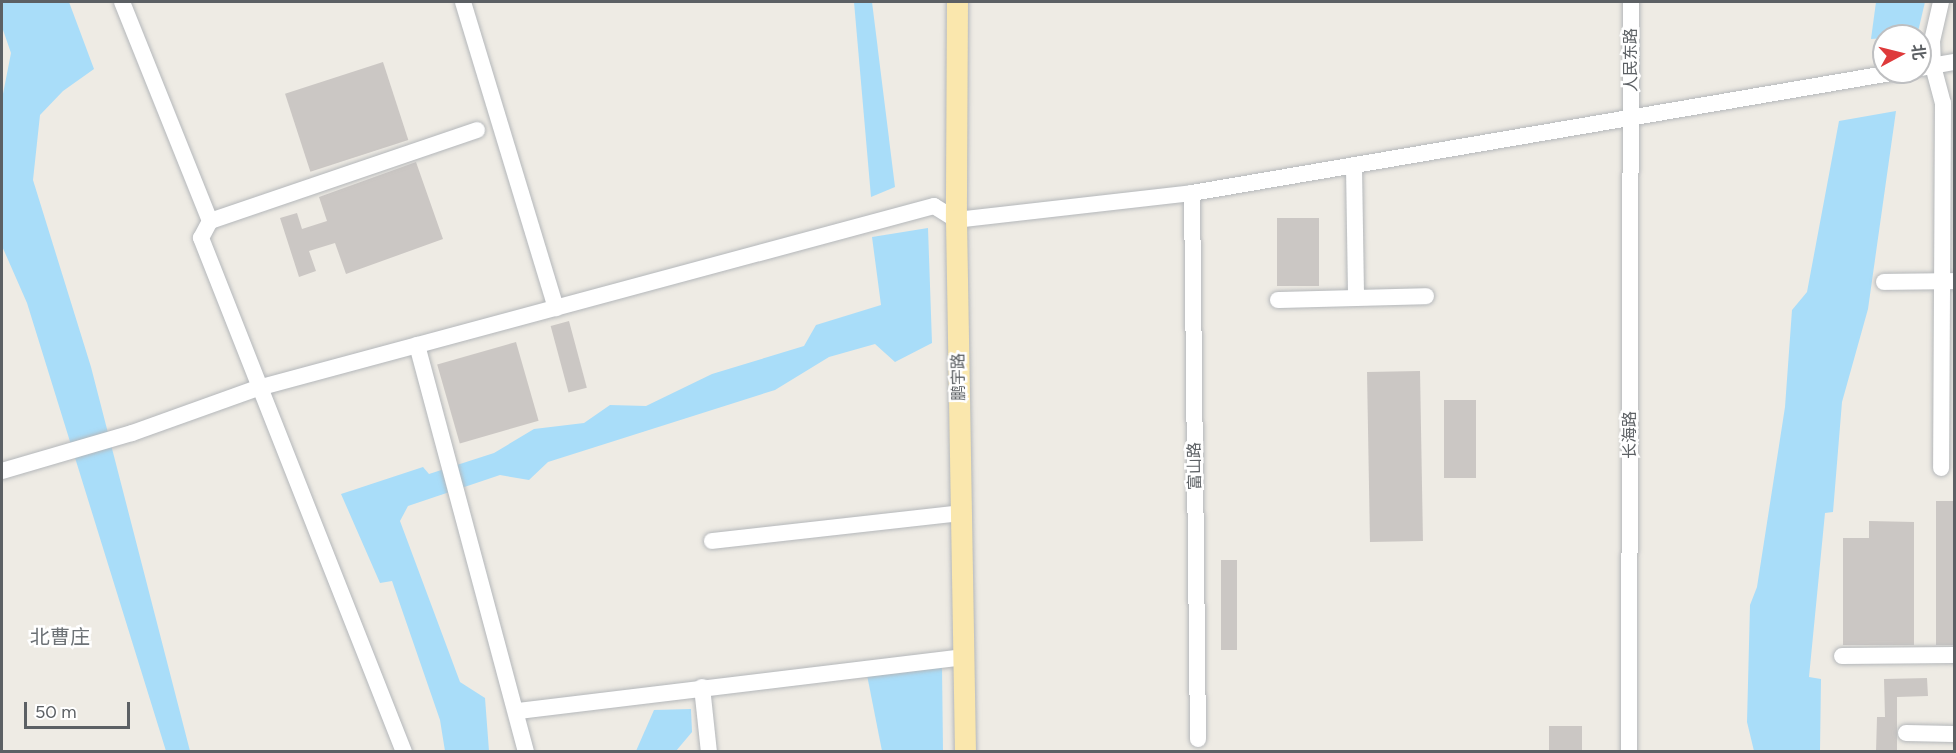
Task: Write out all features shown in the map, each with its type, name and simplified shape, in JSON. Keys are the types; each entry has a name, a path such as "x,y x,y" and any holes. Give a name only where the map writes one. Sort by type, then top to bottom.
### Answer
{"main road":[{"name":"鹏宇路","path":"957,2 956,220 964,752"}],"street":[{"path":"122,2 210,221"},
{"path":"463,2 556,308"},
{"name":"人民东路","path":"1631,2 1631,119"},
{"path":"1932,40 1941,2"},
{"path":"1932,66 1954,62"},
{"path":"2,471 132,433 258,388 934,206 956,220 1192,193 1872,76"},
{"path":"1932,78 1943,103 1947,281 1941,468"},
{"name":"长海路","path":"1629,752 1631,119"},
{"path":"404,752 258,388 201,238 210,221 477,130"},
{"path":"1354,166 1356,298"},
{"name":"富山路","path":"1192,193 1198,739"},
{"path":"1884,282 1947,281"},
{"path":"1278,300 1426,296"},
{"path":"417,345 518,711 526,752"},
{"path":"712,541 961,513"},
{"path":"1842,656 1954,655"},
{"path":"518,711 963,657"},
{"path":"702,687 710,752"},
{"path":"1906,733 1954,734"}],"water":[{"path":"2,2 69,2 94,69 63,91 40,115 33,180 91,367 190,751 166,751 27,303 2,246 2,99 11,53 2,27"},
{"path":"854,2 872,2 895,187 871,197"},
{"path":"1876,2 1925,2 1920,24 1873,24"},
{"path":"1896,111 1868,309 1842,402 1833,512 1825,513 1809,677 1821,679 1820,751 1754,751 1747,722 1750,605 1757,587 1785,407 1792,310 1807,292 1839,121"},
{"path":"928,228 932,343 895,362 875,344 829,357 775,390 548,462 529,480 500,475 408,506 400,521 460,682 485,698 489,751 445,751 440,720 392,581 380,583 341,494 423,467 429,474 494,453 534,429 584,423 610,405 646,406 712,374 804,346 816,325 881,305 872,237"},
{"path":"942,667 943,751 882,751 867,675"},
{"path":"691,709 692,732 676,751 636,751 654,710"}],"building":[{"path":"383,62 408,140 310,172 285,94"},
{"path":"416,162 443,239 346,274 335,243 309,251 316,271 299,277 280,218 297,213 302,229 327,221 319,197"},
{"path":"1277,218 1319,218 1319,286 1277,286"},
{"path":"569,321 587,388 569,393 551,326"},
{"path":"516,342 539,421 460,443 437,365"},
{"path":"1420,371 1423,541 1370,542 1367,372"},
{"path":"1444,400 1476,400 1476,478 1444,478"},
{"path":"1936,501 1954,501 1954,645 1936,645"},
{"path":"1869,521 1914,522 1914,645 1843,645 1843,538 1869,538"},
{"path":"1221,560 1237,560 1237,650 1221,650"},
{"path":"1927,678 1928,696 1897,697 1897,752 1876,752 1877,717 1885,717 1884,679"},
{"path":"1549,726 1582,726 1582,752 1549,752"}],"district":[{"name":"北曹庄","path":"60,637"}]}
